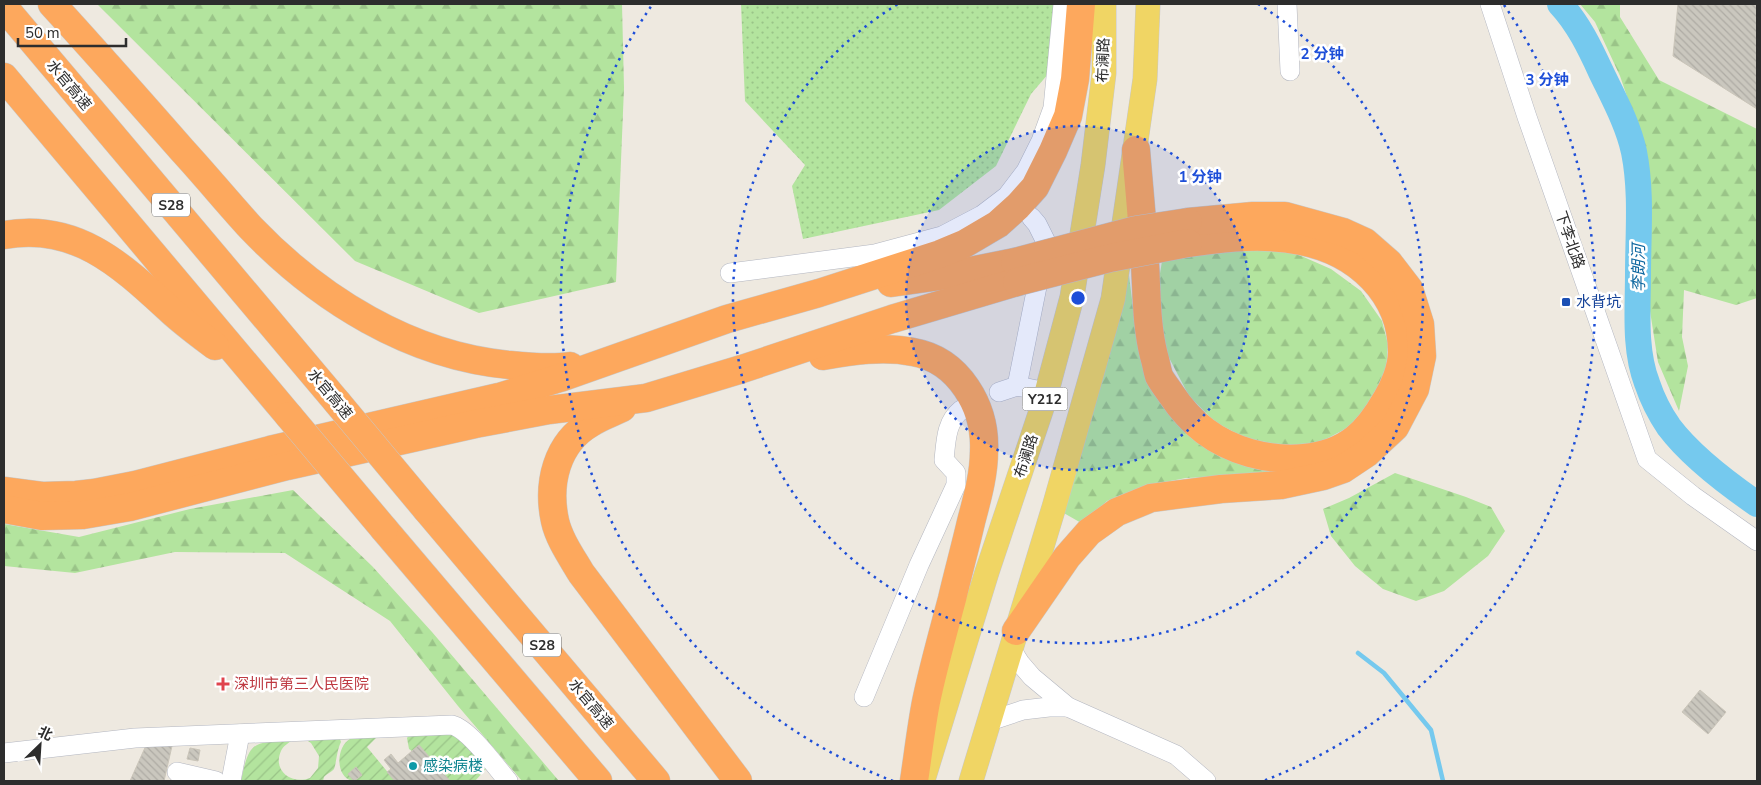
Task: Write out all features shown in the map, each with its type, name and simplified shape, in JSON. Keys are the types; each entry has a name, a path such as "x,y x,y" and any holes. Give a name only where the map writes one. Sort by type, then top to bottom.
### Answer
{"highway":[{"path":"52,4 252,228 307,279 363,318 398,335 461,358 495,364 560,368 621,357"},
{"path":"4,492 42,496 76,496 135,485 270,450 498,397 560,378 726,319 819,293 940,254 964,244 998,224 1018,206 1035,187 1053,151 1068,116 1075,79 1081,4"},
{"name":"水官高速","path":"4,7 656,781"},
{"path":"4,76 256,378 598,781"},
{"path":"1136,150 1145,265 1145,297 1150,339 1159,376 1178,405 1202,430 1234,448 1266,458 1302,458 1327,454 1354,440 1377,416 1394,387 1402,355 1400,329 1390,301 1367,272 1339,253 1302,241 1265,236 1188,232"},
{"path":"819,293 955,274 1016,272 1110,258 1188,232 1253,216 1285,216 1343,232 1365,242 1389,263 1409,289 1420,324 1422,356 1415,389 1395,427 1367,454 1343,469 1323,476 1281,485 1221,489 1151,498 1117,512 1089,532 1067,557 1013,639"},
{"path":"4,235 24,231 54,234 84,245 120,265 190,328 256,378"},
{"path":"738,781 580,573 565,546 555,522 552,497 554,473 560,456 574,437 590,423 646,398 742,369 892,319 1016,272"},
{"path":"742,369 858,350 913,352 930,356 948,368 962,381 974,399 982,423 984,451 981,476 926,703 914,781"},
{"path":"4,509 42,516 83,515 130,507 287,466 475,424 549,410 646,398"}],"main road":[{"name":"布澜路","path":"923,781 987,572 1046,392 1072,297 1094,165 1104,73 1104,4"},
{"name":"Y212","path":"971,781 1054,507 1113,299 1146,80 1148,4"}],"street":[{"path":"730,273 875,254 942,236 982,215 1008,198 1026,171 1041,140 1053,108 1062,4"},
{"path":"1287,4 1290,71"},
{"name":"下李北路","path":"1490,4 1526,117 1646,458 1693,496 1757,541"},
{"path":"1031,216 1046,242 1008,389 1046,392"},
{"path":"864,697 919,565 956,485 956,473 944,460 946,438 951,420 962,410"},
{"path":"1013,639 1020,663 1032,677 1068,707 1176,755 1206,781"},
{"path":"990,721 1023,710 1068,707"},
{"path":"4,753 135,738 452,725 458,727 470,737 508,781"},
{"path":"231,781 240,734"},
{"path":"177,772 216,781"}],"green space":[{"path":"97,4 622,4 624,88 616,282 479,313 355,261"},
{"path":"741,4 1058,4 1055,66 1031,94 996,166 939,210 803,239 792,186 805,165 745,101"},
{"path":"1580,4 1620,4 1620,17 1659,80 1757,129 1757,298 1736,305 1684,290 1682,337 1688,366 1679,411 1658,362 1650,311 1647,155 1620,76 1595,22"},
{"path":"1271,247 1299,255 1331,269 1361,291 1382,321 1388,344 1386,373 1375,404 1347,428 1317,444 1288,446 1247,439 1215,422 1189,396 1165,350 1154,311 1162,261 1192,252"},
{"path":"1129,275 1135,324 1205,441 1315,467 1237,476 1186,478 1145,486 1107,501 1083,524 1062,512"},
{"path":"1395,473 1491,507 1505,531 1488,556 1444,591 1416,601 1383,589 1355,566 1331,536 1323,509 1349,498"},
{"path":"293,490 372,566 432,632 559,781 522,781 458,706 390,621 285,553 175,552 75,573 4,566 4,524 79,537 190,509"},
{"path":"453,734 461,739 486,769 475,781 450,781 419,746 412,751 409,749 407,738 409,735"},
{"path":"356,737 377,737 367,747 395,781 361,782 346,778 340,768 339,761 345,743"},
{"path":"305,739 340,739 341,742 334,769 324,777 323,781 241,781 247,758 254,747 268,742 292,740 281,751 279,765 281,770 285,775 297,780 310,778 318,768 319,756 311,743"}],"building":[{"path":"1678,4 1757,4 1757,109 1673,56"},
{"path":"1700,690 1726,712 1708,734 1682,712"},
{"path":"148,741 172,746 164,781 130,781"},
{"name":"感染病楼","path":"419,745 450,781 395,781 387,772 391,769 384,760 391,754 398,763"},
{"path":"190,748 200,750 198,761 187,759"},
{"path":"356,767 362,775 354,781 348,774"}],"waterway":[{"name":"李朗河","path":"1560,4 1578,28 1592,54 1624,121 1634,152 1639,198 1638,343 1649,389 1662,417 1678,438 1710,468 1757,504"},
{"path":"1358,653 1384,673 1431,730 1443,781"}],"place":[{"name":"水背坑","path":"1566,302"},
{"name":"深圳市第三人民医院","path":"223,684"},
{"name":"感染病楼","path":"413,766"}]}
